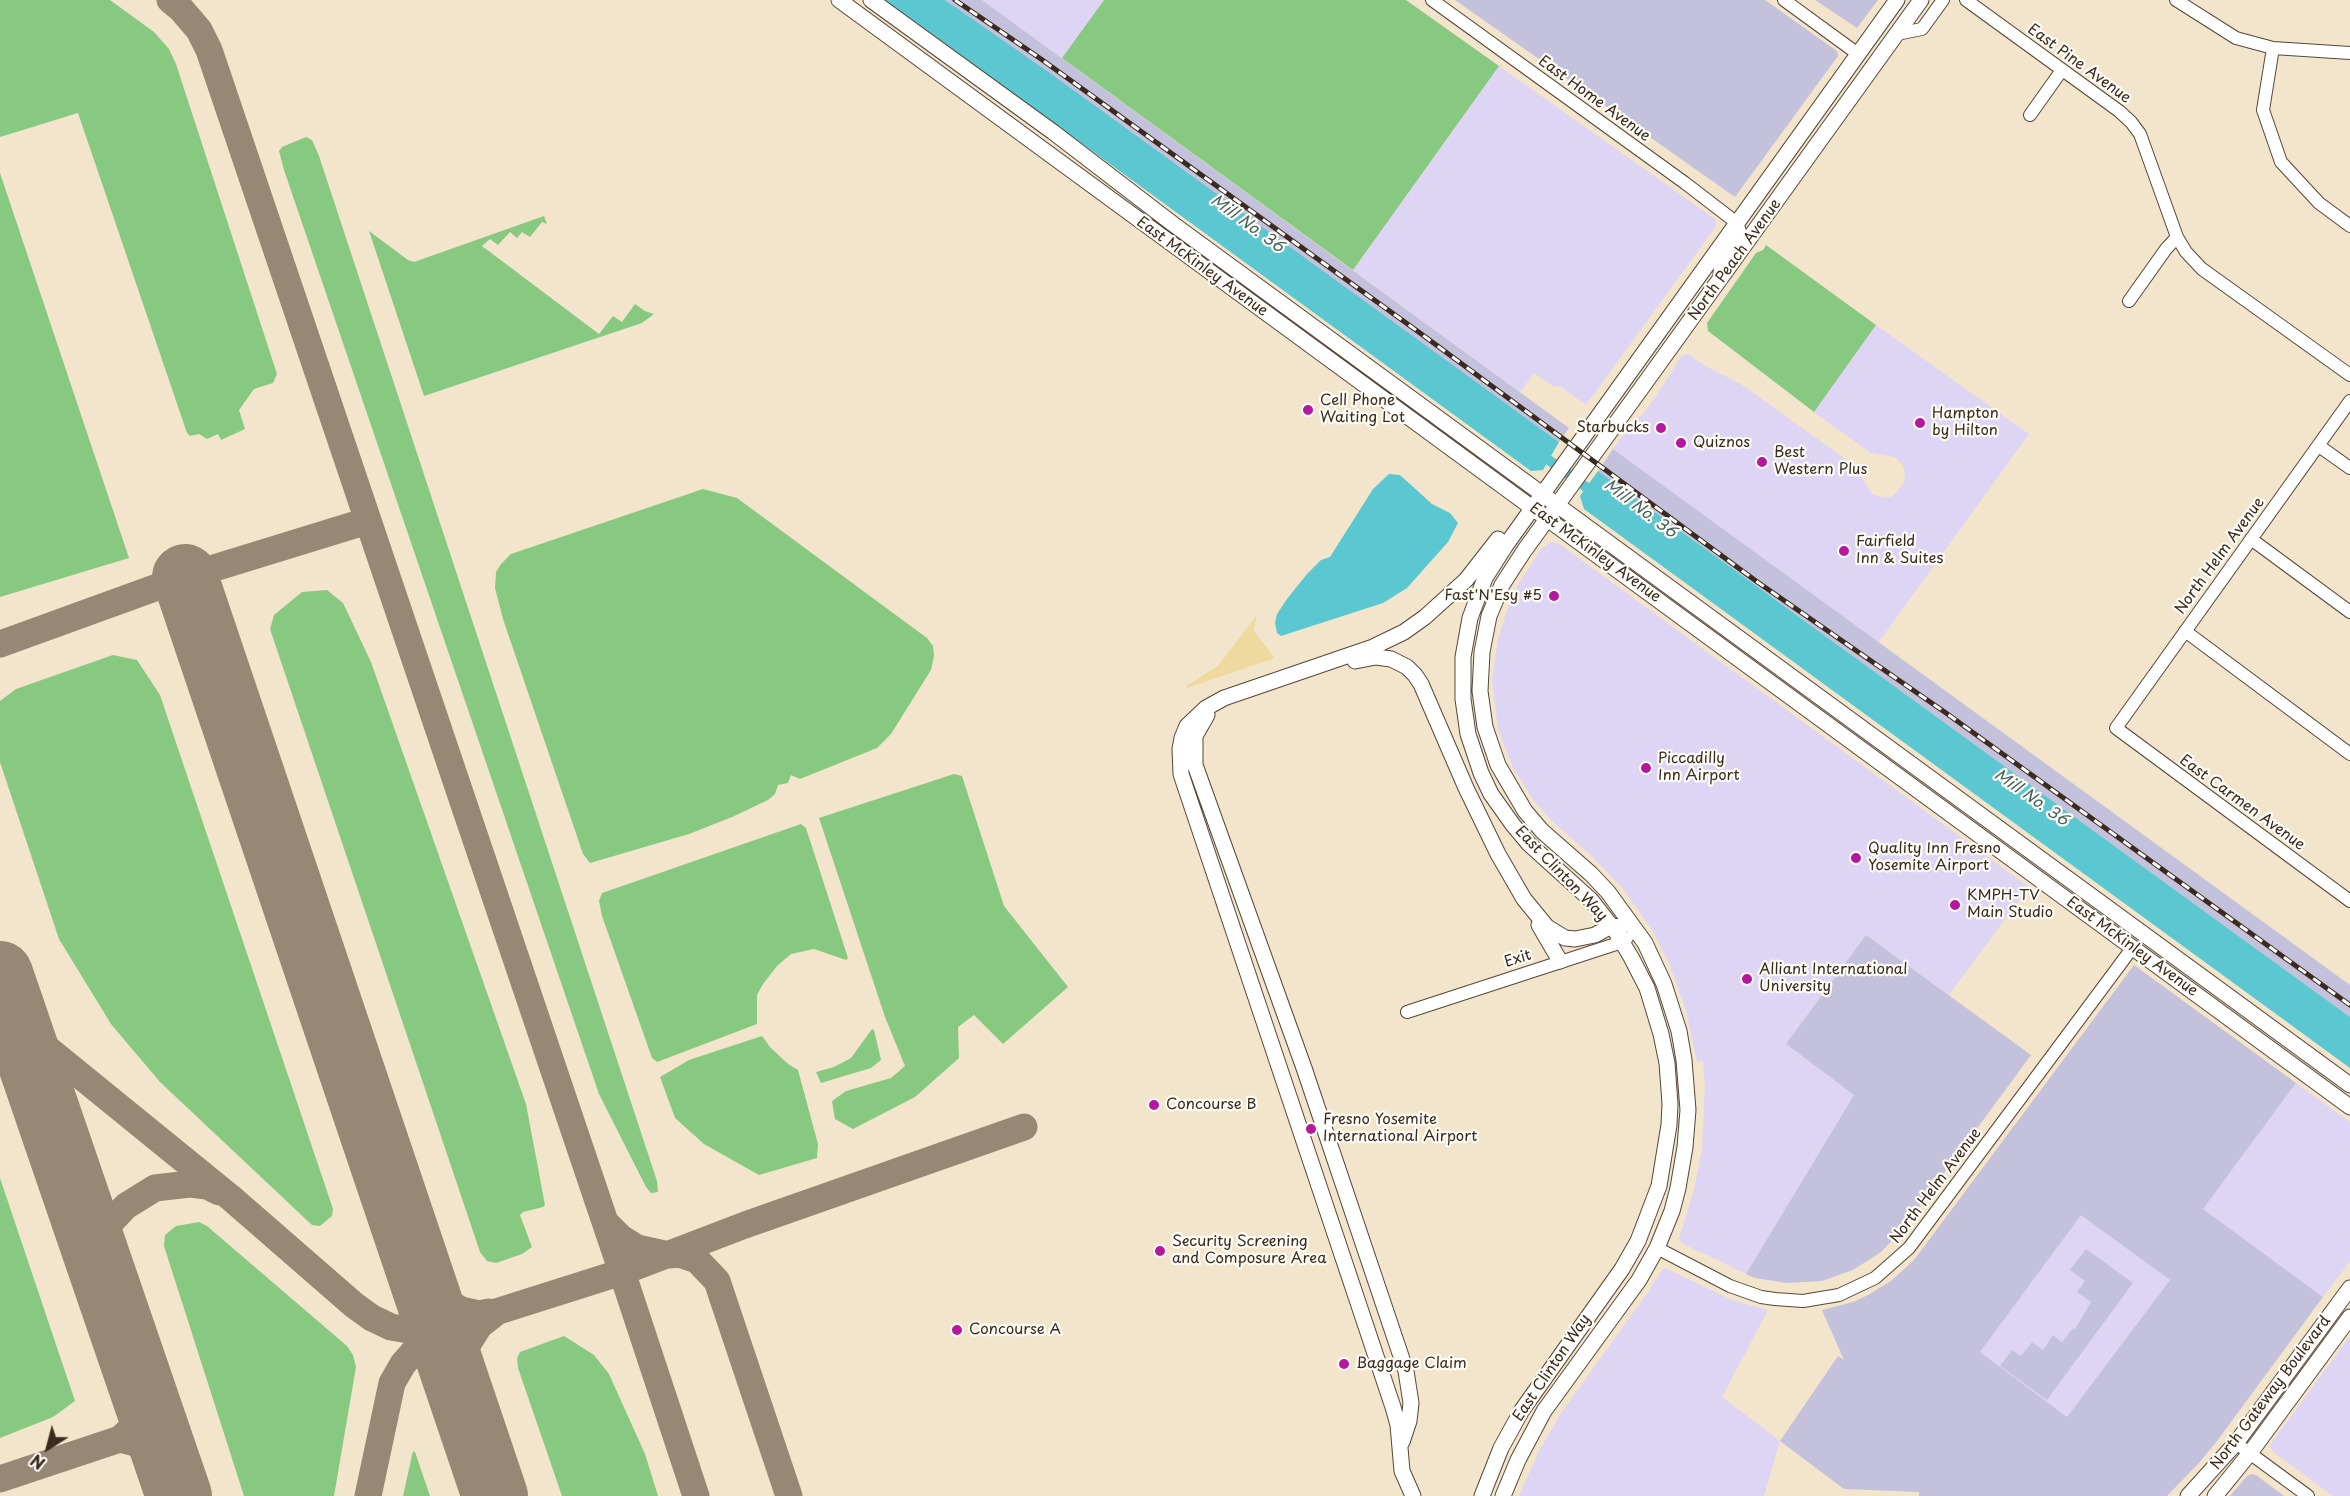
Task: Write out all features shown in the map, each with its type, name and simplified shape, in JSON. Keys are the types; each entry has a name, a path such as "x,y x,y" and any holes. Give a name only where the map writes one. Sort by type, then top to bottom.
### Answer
{"main road":[{"name":"East McKinley Avenue","path":"839,0 2350,1107"},
{"path":"847,0 870,13 927,55 936,58 944,53"},
{"name":"East McKinley Avenue","path":"871,0 1053,132 1173,224 1543,492 2350,1085"},
{"name":"North Peach Avenue","path":"1532,507 1897,0"},
{"path":"1877,61 1878,45 1909,0"},
{"name":"North Peach Avenue","path":"1548,519 1921,0"},
{"path":"1811,155 1822,125 1858,72 1862,62 1858,54"},
{"path":"945,78 951,75 960,78 1006,110 1053,132"},
{"path":"1413,1496 1408,1490 1402,1471 1398,1425 1393,1407 1180,768 1182,738 1187,726 1196,715 1224,698 1332,662 1393,637 1425,617 1467,580 1513,518 1532,507"},
{"name":"East Clinton Way","path":"1482,1496 1498,1456 1522,1410 1622,1269 1638,1241 1659,1186 1669,1125 1668,1078 1659,1026 1647,988 1611,926 1582,891 1529,844 1501,809 1481,773 1464,716 1463,657 1476,599 1494,563 1532,507"},
{"name":"East Clinton Way","path":"1503,1496 1518,1460 1544,1411 1639,1280 1657,1248 1672,1211 1680,1178 1687,1128 1684,1060 1675,1016 1658,970 1636,930 1600,883 1547,836 1525,811 1505,780 1491,748 1485,727 1480,672 1484,635 1489,616 1502,585 1548,519"},
{"path":"1332,662 1384,657 1400,663 1415,675 1480,819 1560,962"},
{"path":"1762,676 1774,676 1782,680 1843,724 1887,746"},
{"path":"1224,698 1210,711 1195,736 1195,765 1286,1020 1406,1371 1411,1402 1409,1422 1400,1449"},
{"path":"1524,899 1547,927 1565,938 1586,938 1611,926 1636,930"},
{"path":"2133,947 2144,945 2196,982 2239,1004"},
{"path":"1266,1026 1286,1020"},
{"path":"1657,1248 1652,1238 1653,1228 1668,1183 1674,1153 1669,1125"},
{"name":"North Gateway Boulevard","path":"2188,1496 2236,1443 2350,1288"},
{"name":"North Gateway Boulevard","path":"2215,1496 2250,1453 2350,1317"}],"street":[{"name":"East Home Avenue","path":"1432,0 1737,223"},
{"path":"1784,0 1858,54"},
{"path":"1897,34 1922,29 1943,0"},
{"name":"East Pine Avenue","path":"1966,0 2131,122 2140,134 2177,237 2186,252 2202,269 2350,375"},
{"path":"2176,0 2236,38 2273,48 2350,53"},
{"path":"2273,48 2263,110 2281,162 2319,203 2350,226"},
{"path":"2030,115 2062,70"},
{"path":"1719,281 1720,266 1741,234 1737,223"},
{"path":"2129,300 2177,237"},
{"name":"North Helm Avenue","path":"2116,728 2350,401"},
{"path":"2319,446 2350,468"},
{"path":"2250,539 2350,612"},
{"path":"2185,631 2350,754"},
{"name":"East Carmen Avenue","path":"2116,728 2350,901"},
{"name":"Exit","path":"1407,1012 1622,942 1636,930"},
{"name":"North Helm Avenue","path":"1657,1248 1730,1286 1761,1297 1775,1299 1803,1301 1839,1295 1875,1278 1894,1263 1917,1239 2133,947"},
{"path":"2236,1443 2308,1496"}],"shaded area":[{"path":"945,0 982,0 1569,428 1559,442"},
{"path":"982,0 1104,0 1062,58"},
{"path":"1455,0 1765,0 1837,51 1838,56 1735,197"},
{"path":"1815,0 1878,0 1857,28"},
{"path":"1499,66 1715,219 1716,226 1586,405 1560,386 1554,387 1534,373 1520,392 1353,270"},
{"path":"1876,325 2029,434 1878,643 1613,449 1630,425 1644,413 1680,357 1688,354 1707,367 1741,384 1855,466 1872,494 1885,498 1893,496 1904,483 1903,465 1895,457 1871,453 1814,412"},
{"path":"1613,449 2350,985 2350,1017 1598,471"},
{"path":"1551,542 1558,543 2029,887 1949,995 1866,935 1786,1044 1854,1095 1746,1274 1682,1243 1679,1239 1694,1190 1702,1149 1705,1084 1703,1061 1697,1062 1686,1010 1670,966 1654,933 1624,890 1534,801 1513,768 1498,729 1492,680 1498,639 1508,607 1519,583 1541,549"},
{"path":"1866,935 2031,1055 1903,1229 1881,1252 1853,1270 1822,1281 1787,1283 1755,1278 1746,1274 1854,1095 1786,1044"},
{"path":"2134,965 2296,1083 2203,1209 2323,1297 2217,1441 2167,1496 1919,1496 1919,1492 1844,1489 1780,1441 1838,1356 1844,1360 1822,1310 1853,1302 1868,1295 1891,1281 1914,1260","holes":["2081,1215 2170,1280 2067,1417 1980,1352"]},
{"path":"2296,1083 2350,1122 2350,1261 2323,1297 2203,1209"},
{"path":"2081,1214 2170,1280 2067,1417 1979,1353","holes":["2085,1281 2133,1283 2047,1400 2021,1356 2032,1342 2043,1350 2053,1336 2062,1342 2073,1328 2075,1329 2092,1302"]},
{"path":"2086,1249 2133,1283 2047,1400 2000,1366 2012,1350 2021,1356 2032,1342 2043,1350 2053,1335 2062,1342 2073,1328 2075,1329 2091,1302 2077,1292 2085,1281 2070,1270"},
{"path":"1665,1268 1732,1300 1768,1310 1722,1397 1780,1441 1764,1496 1519,1496 1539,1451 1561,1413"},
{"path":"2350,1336 2350,1496 2333,1496 2273,1452 2270,1445"},
{"path":"2252,1474 2284,1496 2230,1496 2247,1476"}],"green space":[{"path":"0,0 110,0 154,32 169,49 176,64 277,374 273,383 254,389 239,410 245,429 221,440 218,434 207,439 199,434 190,436 187,433 78,113 0,137"},
{"path":"1104,0 1406,0 1499,66 1353,270 1062,58"},
{"path":"306,137 312,140 319,156 657,1181 658,1192 651,1193 646,1187 599,1094 284,170 279,151 282,147"},
{"path":"0,173 129,558 0,597"},
{"path":"544,216 547,224 542,222 530,237 522,232 517,238 510,232 498,245 490,239 482,246 599,334 613,316 622,322 635,304 654,314 642,323 424,396 369,231 414,262"},
{"path":"1766,245 1876,325 1814,412 1708,331 1707,323 1756,253 1763,250"},
{"path":"703,489 737,498 927,638 933,646 934,656 931,670 891,734 877,748 800,779 791,775 788,783 778,785 775,794 768,800 732,817 689,834 590,863 583,854 503,619 495,588 496,572 511,554"},
{"path":"327,590 343,603 371,662 526,1104 545,1205 520,1215 532,1247 522,1254 496,1263 487,1261 480,1252 270,629 274,615 302,592"},
{"path":"113,655 137,660 160,695 333,1209 332,1216 320,1226 312,1225 160,1082 111,1024 59,939 0,762 0,701 16,689"},
{"path":"954,774 962,776 1004,906 1068,987 1003,1044 974,1015 958,1027 959,1058 915,1097 853,1129 835,1119 832,1101 846,1091 891,1078 905,1066 885,1017 819,818"},
{"path":"801,824 806,828 848,958 846,960 814,949 791,954 777,966 757,995 757,1024 657,1062 652,1058 602,916 599,901 602,893"},
{"path":"872,1029 881,1060 871,1068 821,1083 816,1072 834,1067 851,1058"},
{"path":"762,1036 788,1064 798,1070 818,1144 817,1158 759,1175 704,1144 675,1118 660,1077 689,1060"},
{"path":"0,1178 75,1401 53,1417 0,1438"},
{"path":"199,1222 207,1226 347,1346 353,1355 356,1367 334,1496 244,1496 164,1246 165,1235 176,1226"},
{"path":"564,1336 594,1355 609,1374 645,1454 658,1496 562,1496 518,1368 517,1358 520,1352"},
{"path":"413,1451 415,1452 430,1496 403,1496"}],"sand":[{"path":"1256,616 1254,631 1275,658 1187,688 1186,686 1218,666"}],"water":[{"path":"885,0 945,0 1047,71 1559,442 1543,470 1531,471"},
{"path":"1598,471 2350,1017 2350,1068 1584,509 1580,496"},
{"path":"1389,474 1400,475 1432,504 1450,513 1458,523 1448,542 1407,588 1383,603 1281,636 1277,633 1275,623 1277,614 1287,599 1321,560 1330,557 1373,489"}],"waterway":[{"name":"Mill No. 36","path":"1539,453 1597,495"}],"taxiway":[{"path":"170,0 199,30 209,50 696,1496"},
{"path":"0,644 185,577 367,521"},
{"path":"17,1024 231,1198 354,1305 372,1318 391,1327 414,1331 439,1330 622,1272 745,1225 1024,1127"},
{"path":"97,1258 97,1246 105,1228 126,1206 155,1188 190,1184 207,1186 219,1192"},
{"path":"606,1223 621,1238 637,1248 669,1255 679,1254 697,1260 717,1281 789,1496"},
{"path":"409,1240 424,1278 443,1299 461,1310 479,1314 489,1312"},
{"path":"467,1413 459,1373 464,1350 479,1326 493,1315"},
{"path":"368,1496 392,1383 403,1364 418,1347 439,1330"},
{"path":"120,1439 131,1429 137,1417 142,1389"},
{"path":"0,1479 120,1439 146,1446 170,1471"}],"runway":[{"path":"185,577 495,1496"},
{"path":"0,974 179,1496"}],"railway":[{"path":"955,0 1041,59 1420,333 1756,581 1946,713 2350,1005"}],"place":[{"name":"Cell Phone Waiting Lot","path":"1308,410"},
{"name":"Hampton by Hilton","path":"1920,423"},
{"name":"Starbucks","path":"1661,428"},
{"name":"Quiznos","path":"1681,443"},
{"name":"Best Western Plus","path":"1762,462"},
{"name":"Fairfield Inn & Suites","path":"1844,551"},
{"name":"Fast'N'Esy #5","path":"1554,596"},
{"name":"Piccadilly Inn Airport","path":"1646,768"},
{"name":"Quality Inn Fresno Yosemite Airport","path":"1856,858"},
{"name":"KMPH-TV Main Studio","path":"1955,905"},
{"name":"Alliant International University","path":"1747,979"},
{"name":"Concourse B","path":"1154,1105"},
{"name":"Fresno Yosemite International Airport","path":"1311,1129"},
{"name":"Security Screening and Composure Area","path":"1160,1251"},
{"name":"Concourse A","path":"957,1330"},
{"name":"Baggage Claim","path":"1344,1364"}]}
